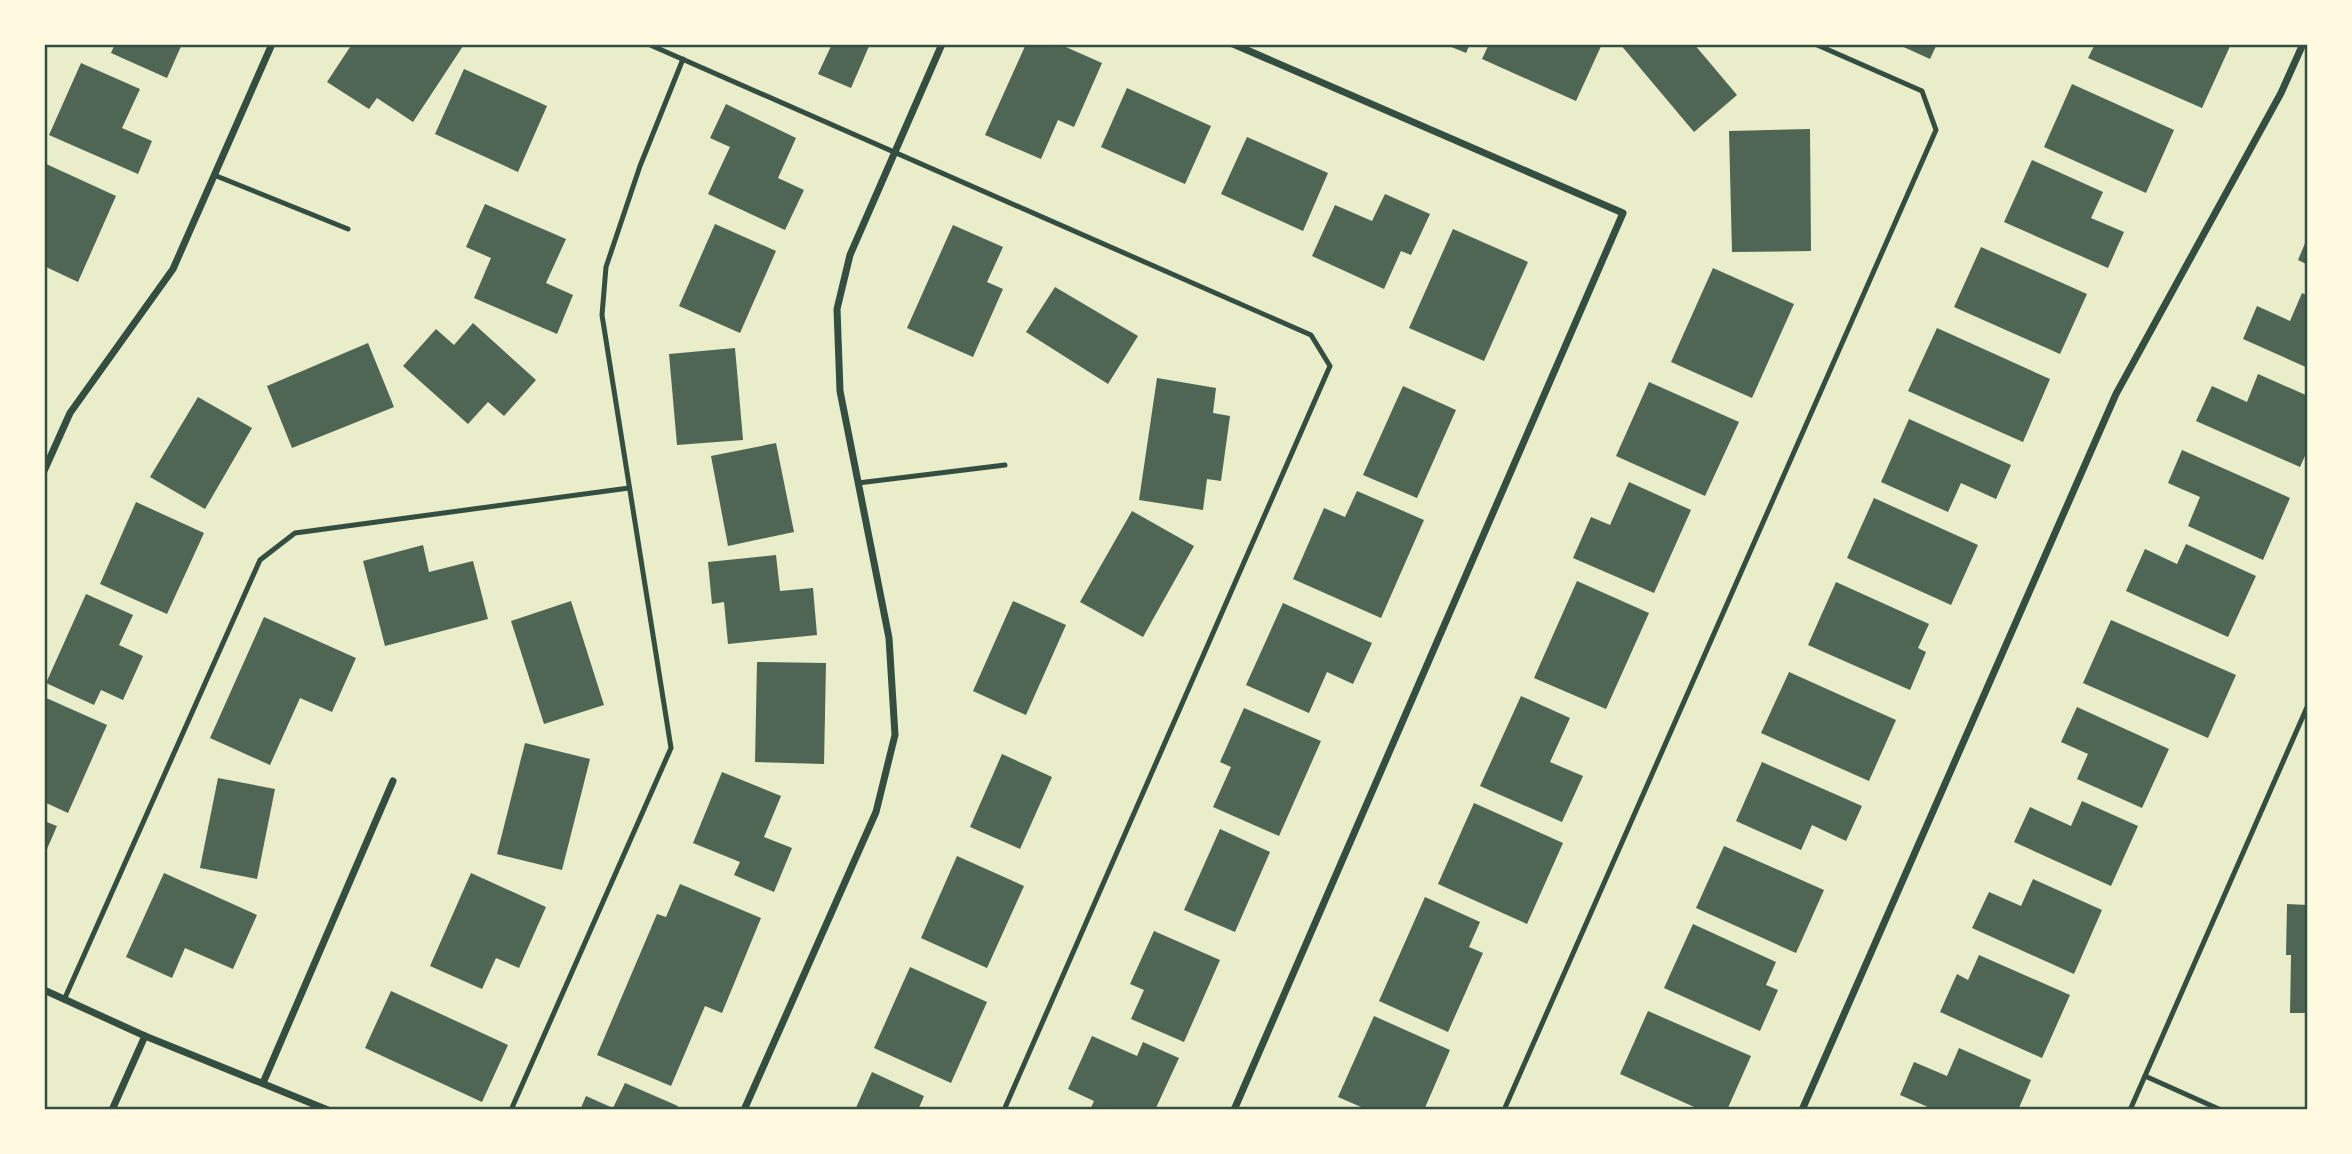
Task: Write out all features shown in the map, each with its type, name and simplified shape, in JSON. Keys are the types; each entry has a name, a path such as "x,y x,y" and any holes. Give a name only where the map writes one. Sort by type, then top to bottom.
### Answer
{"street":[{"path":"44,471 70,412 173,269 272,44"},
{"path":"744,1110 876,812 895,735 890,638 840,391 837,309 850,256 942,44"},
{"path":"1233,44 1623,213 1234,1110"},
{"path":"1802,1110 2116,394 2281,93 2302,44"},
{"path":"264,1083 393,781"},
{"path":"44,990 145,1036 328,1110"},
{"path":"112,1110 145,1036"}],"lane":[{"path":"648,44 1311,335 1330,366 1004,1110"},
{"path":"1504,1110 1936,130 1922,91 1815,44"},
{"path":"511,1110 671,748 602,315 606,267 640,166 683,59"},
{"path":"214,175 348,229"},
{"path":"859,483 1004,465"},
{"path":"64,1000 260,560 295,533 629,488"},
{"path":"2130,1110 2308,705"},
{"path":"2145,1076 2221,1110"}],"building":[{"path":"115,44 182,44 167,78 111,53"},
{"path":"352,44 463,46 413,122 377,98 369,109 327,82"},
{"path":"832,44 870,44 851,88 818,74"},
{"path":"1026,44 1059,44 1102,63 1074,127 1058,120 1041,159 985,135"},
{"path":"1444,44 1470,44 1466,53"},
{"path":"1489,44 1602,44 1576,101 1482,59"},
{"path":"1620,44 1694,44 1737,95 1694,132"},
{"path":"1897,44 1937,44 1930,59"},
{"path":"2095,44 2231,44 2202,108 2088,58"},
{"path":"81,63 140,89 122,128 152,141 138,174 49,135"},
{"path":"464,69 547,106 518,172 435,134"},
{"path":"2072,84 2174,130 2146,193 2044,147"},
{"path":"1127,88 1211,126 1185,184 1101,147"},
{"path":"726,104 796,138 778,178 804,190 785,230 708,194 730,147 710,138"},
{"path":"1810,129 1811,251 1732,252 1729,131"},
{"path":"1247,137 1328,173 1303,231 1221,194"},
{"path":"2032,160 2103,192 2091,218 2124,232 2108,268 2004,222"},
{"path":"44,163 116,196 78,282 44,266"},
{"path":"1385,194 1430,214 1411,255 1401,251 1384,289 1312,256 1335,205 1372,221"},
{"path":"485,204 566,239 546,283 573,295 557,334 474,298 491,258 466,247"},
{"path":"715,224 776,251 740,333 679,306"},
{"path":"953,225 1003,247 987,282 1003,289 973,357 907,328"},
{"path":"1453,229 1528,262 1484,361 1409,328"},
{"path":"2308,236 2308,265 2298,260"},
{"path":"1981,247 2087,294 2060,354 1954,307"},
{"path":"1713,268 1794,304 1752,398 1671,362"},
{"path":"1055,287 1138,336 1108,384 1026,332"},
{"path":"2302,293 2308,296 2308,368 2243,339 2257,306 2290,321"},
{"path":"473,323 536,380 504,416 488,402 468,424 403,366 436,329 454,345"},
{"path":"1937,328 2050,379 2023,442 1908,391"},
{"path":"368,343 394,407 292,448 267,386"},
{"path":"735,348 743,440 677,445 669,354"},
{"path":"2258,374 2308,396 2308,449 2300,467 2196,421 2212,386 2247,402"},
{"path":"1157,378 1216,388 1213,413 1230,416 1221,481 1207,479 1203,510 1139,500"},
{"path":"1649,382 1739,422 1705,496 1616,456"},
{"path":"1403,386 1456,410 1417,498 1363,475"},
{"path":"198,397 252,428 205,509 150,477"},
{"path":"1909,419 2011,465 1996,499 1961,483 1948,512 1881,482"},
{"path":"776,443 794,532 728,546 711,456"},
{"path":"2182,450 2290,498 2263,560 2188,526 2200,497 2168,483"},
{"path":"1629,482 1691,510 1654,593 1573,558 1591,517 1610,525"},
{"path":"1357,491 1424,520 1381,618 1293,579 1324,508 1345,517"},
{"path":"1874,498 1978,545 1951,605 1847,558"},
{"path":"136,502 204,533 167,614 100,584"},
{"path":"1132,511 1194,546 1143,637 1080,602"},
{"path":"2186,544 2256,576 2228,637 2126,591 2145,549 2177,564"},
{"path":"423,545 429,572 473,561 488,619 385,646 363,561"},
{"path":"776,555 780,591 813,588 817,635 728,644 724,602 712,604 708,562"},
{"path":"1577,581 1649,613 1606,709 1534,678"},
{"path":"1836,582 1929,624 1918,648 1926,652 1910,690 1808,645"},
{"path":"86,594 133,615 119,645 143,656 123,700 101,690 94,705 46,683"},
{"path":"571,601 604,705 544,724 511,621"},
{"path":"1013,601 1066,625 1026,715 973,691"},
{"path":"1283,603 1372,643 1353,684 1327,672 1309,713 1246,685"},
{"path":"264,617 356,658 332,712 300,698 270,765 210,738"},
{"path":"2111,620 2236,675 2208,738 2083,683"},
{"path":"757,662 826,663 824,764 755,762"},
{"path":"1789,672 1896,720 1869,781 1761,733"},
{"path":"1521,696 1570,718 1550,762 1583,776 1562,822 1480,786"},
{"path":"44,697 107,725 68,813 44,802"},
{"path":"2077,707 2169,749 2142,808 2077,779 2088,754 2061,742"},
{"path":"1244,708 1321,741 1279,836 1213,807 1231,767 1220,762"},
{"path":"525,743 590,759 562,870 497,854"},
{"path":"1002,754 1052,777 1020,849 970,827"},
{"path":"1762,762 1862,806 1846,841 1812,825 1801,850 1736,821"},
{"path":"722,772 781,796 764,837 792,848 774,892 734,875 740,862 693,843"},
{"path":"218,778 275,789 257,879 200,868"},
{"path":"2082,801 2138,826 2111,886 2014,842 2030,807 2071,826"},
{"path":"1474,803 1563,843 1527,924 1438,884"},
{"path":"44,821 57,826 44,856"},
{"path":"1220,829 1270,852 1235,932 1184,910"},
{"path":"1724,846 1824,890 1796,953 1696,908"},
{"path":"957,856 1024,886 987,968 921,938"},
{"path":"164,873 257,915 233,969 185,948 172,978 126,957"},
{"path":"471,873 546,907 519,968 496,958 482,989 430,966"},
{"path":"2033,879 2102,910 2074,974 1972,928 1989,892 2021,906"},
{"path":"680,884 761,918 722,1013 705,1006 671,1086 597,1055 657,914 666,917"},
{"path":"1425,897 1480,922 1469,947 1483,953 1448,1032 1379,1001"},
{"path":"2287,904 2308,905 2308,1013 2290,1013 2291,955 2286,955"},
{"path":"1693,924 1776,962 1766,985 1778,990 1760,1031 1664,988"},
{"path":"1154,931 1220,960 1184,1042 1131,1019 1144,990 1130,984"},
{"path":"1979,955 2070,995 2042,1058 1940,1012 1957,974 1968,980"},
{"path":"910,967 987,1002 951,1083 874,1048"},
{"path":"391,991 508,1045 482,1102 365,1048"},
{"path":"1648,1011 1751,1056 1727,1110 1701,1110 1620,1074"},
{"path":"1374,1016 1450,1050 1424,1110 1368,1110 1338,1097"},
{"path":"1092,1036 1137,1056 1143,1042 1179,1058 1155,1110 1090,1110 1094,1101 1068,1089"},
{"path":"1959,1048 2031,1080 2018,1110 1935,1110 1900,1095 1914,1062 1947,1076"},
{"path":"872,1072 924,1096 918,1110 855,1110"},
{"path":"625,1083 678,1106 676,1110 580,1110 586,1096 613,1108"}]}
